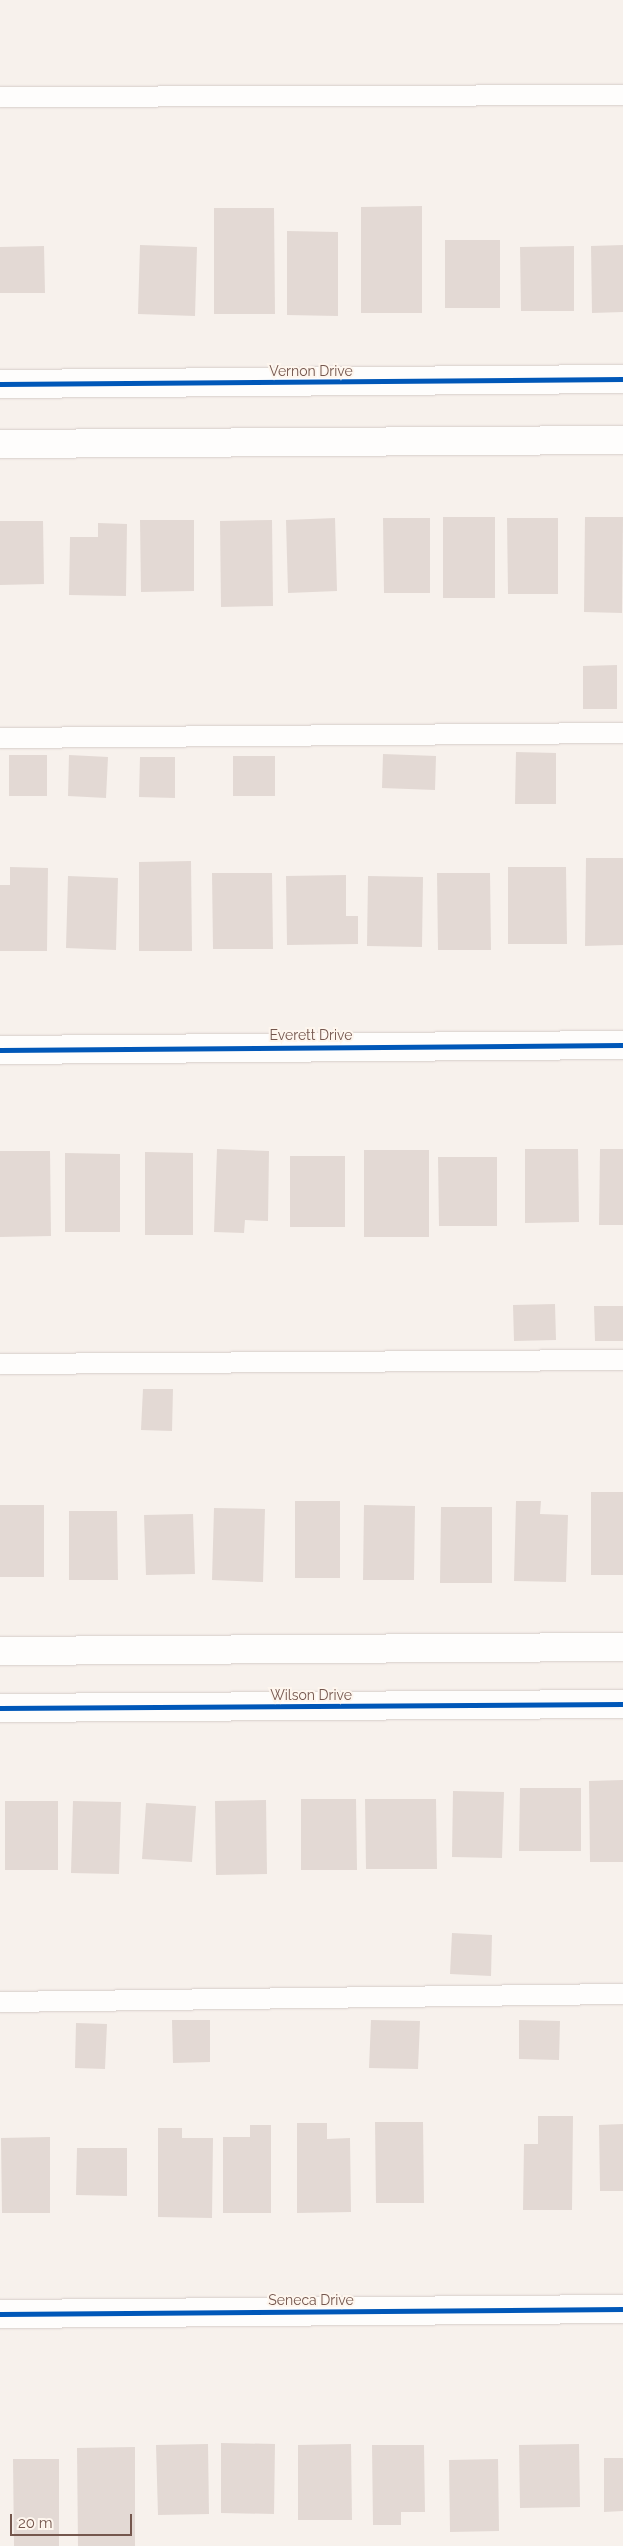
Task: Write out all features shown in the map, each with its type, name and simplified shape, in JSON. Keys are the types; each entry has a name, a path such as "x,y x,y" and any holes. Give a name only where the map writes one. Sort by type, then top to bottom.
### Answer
{"street":[{"name":"Vernon Drive","path":"0,384 623,380"},
{"path":"0,444 623,440"},
{"name":"Everett Drive","path":"0,1050 623,1045"},
{"path":"0,1652 623,1647"},
{"name":"Wilson Drive","path":"0,1708 623,1704"},
{"name":"Seneca Drive","path":"0,2314 623,2309"}],"lane":[{"path":"0,97 623,95"},
{"path":"0,738 623,733"},
{"path":"0,1364 623,1360"},
{"path":"0,2002 623,1994"}],"building":[{"path":"422,206 422,313 361,313 361,207"},
{"path":"214,208 274,208 275,314 214,314"},
{"path":"287,231 338,232 338,316 287,315"},
{"path":"445,240 500,240 500,308 445,308"},
{"path":"140,245 197,247 195,316 138,314"},
{"path":"623,245 623,312 592,313 591,246"},
{"path":"44,246 45,293 0,293 0,247"},
{"path":"574,246 574,311 521,311 520,247"},
{"path":"443,517 495,517 495,598 443,598"},
{"path":"585,517 623,517 622,613 584,612"},
{"path":"335,518 337,591 288,593 286,520"},
{"path":"383,518 430,518 430,593 384,593"},
{"path":"507,518 558,518 558,594 508,594"},
{"path":"140,520 194,520 194,591 141,592"},
{"path":"272,520 273,606 221,607 220,521"},
{"path":"0,521 43,521 44,584 0,585"},
{"path":"98,523 127,524 126,596 69,595 70,537 98,537"},
{"path":"617,665 617,709 583,709 583,666"},
{"path":"516,752 556,753 556,804 515,804"},
{"path":"383,754 436,756 435,790 382,788"},
{"path":"9,755 47,755 47,796 9,796"},
{"path":"69,755 108,757 106,798 68,796"},
{"path":"233,756 275,756 275,796 233,796"},
{"path":"140,757 175,757 175,798 139,797"},
{"path":"586,858 623,858 623,945 585,946"},
{"path":"191,861 192,951 139,951 139,862"},
{"path":"10,867 48,868 47,951 0,951 0,885 10,885"},
{"path":"508,867 566,867 567,944 508,944"},
{"path":"212,873 272,873 273,949 213,949"},
{"path":"437,873 490,873 491,950 438,950"},
{"path":"346,875 346,916 358,916 358,944 287,945 286,876"},
{"path":"68,876 118,878 116,950 66,948"},
{"path":"368,876 423,877 422,947 367,946"},
{"path":"217,1149 269,1151 268,1221 245,1220 244,1233 214,1232"},
{"path":"525,1149 578,1149 579,1222 525,1223"},
{"path":"600,1149 623,1149 623,1225 599,1225"},
{"path":"364,1150 429,1150 429,1237 364,1237"},
{"path":"0,1151 50,1151 51,1236 0,1237"},
{"path":"145,1152 193,1153 193,1235 145,1235"},
{"path":"65,1153 120,1154 120,1232 65,1232"},
{"path":"290,1156 345,1156 345,1227 290,1227"},
{"path":"438,1157 497,1157 497,1226 439,1226"},
{"path":"555,1304 556,1340 514,1341 513,1305"},
{"path":"594,1306 623,1306 623,1341 595,1341"},
{"path":"143,1389 173,1389 172,1431 141,1430"},
{"path":"591,1492 623,1492 623,1575 591,1575"},
{"path":"295,1501 340,1501 340,1578 295,1578"},
{"path":"516,1501 541,1501 540,1514 568,1515 566,1582 514,1581"},
{"path":"0,1505 44,1505 44,1577 0,1577"},
{"path":"364,1505 415,1506 414,1580 363,1580"},
{"path":"441,1507 492,1507 492,1583 440,1583"},
{"path":"214,1508 265,1509 263,1582 212,1580"},
{"path":"69,1511 117,1511 118,1580 69,1580"},
{"path":"193,1514 195,1574 146,1575 144,1515"},
{"path":"623,1780 623,1862 590,1862 589,1781"},
{"path":"520,1788 581,1788 581,1851 519,1851"},
{"path":"453,1791 504,1792 502,1858 452,1857"},
{"path":"301,1799 356,1799 357,1870 301,1870"},
{"path":"365,1799 436,1799 437,1869 366,1869"},
{"path":"266,1800 267,1874 216,1875 215,1801"},
{"path":"5,1801 58,1801 58,1870 5,1870"},
{"path":"73,1801 121,1802 119,1874 71,1873"},
{"path":"146,1803 196,1806 192,1862 142,1859"},
{"path":"452,1933 492,1935 491,1976 450,1974"},
{"path":"172,2020 210,2020 210,2062 173,2063"},
{"path":"371,2020 420,2021 418,2069 369,2068"},
{"path":"519,2020 560,2021 559,2060 519,2059"},
{"path":"76,2023 107,2024 105,2069 75,2068"},
{"path":"538,2116 573,2116 572,2210 523,2210 524,2144 538,2144"},
{"path":"375,2122 423,2122 424,2203 376,2203"},
{"path":"297,2123 327,2123 327,2139 350,2138 351,2212 297,2213"},
{"path":"623,2124 623,2191 600,2191 599,2125"},
{"path":"250,2125 271,2125 271,2213 223,2213 223,2137 250,2137"},
{"path":"158,2128 182,2128 182,2138 213,2138 212,2218 158,2217"},
{"path":"50,2137 50,2213 2,2213 1,2138"},
{"path":"77,2148 127,2148 127,2196 76,2195"},
{"path":"221,2443 275,2444 274,2514 221,2513"},
{"path":"208,2444 209,2514 158,2515 156,2445"},
{"path":"351,2444 352,2520 298,2520 298,2445"},
{"path":"579,2444 580,2507 520,2508 519,2445"},
{"path":"372,2445 424,2445 425,2512 401,2512 401,2525 373,2525"},
{"path":"135,2447 135,2546 78,2546 77,2448"},
{"path":"604,2458 623,2458 623,2511 604,2512"},
{"path":"13,2459 59,2459 59,2546 14,2546"},
{"path":"498,2459 499,2531 450,2532 449,2460"}],"cycle path":[{"path":"0,384 623,379"},
{"path":"0,1050 623,1045"},
{"path":"0,1708 623,1704"},
{"path":"0,2314 623,2309"}]}
